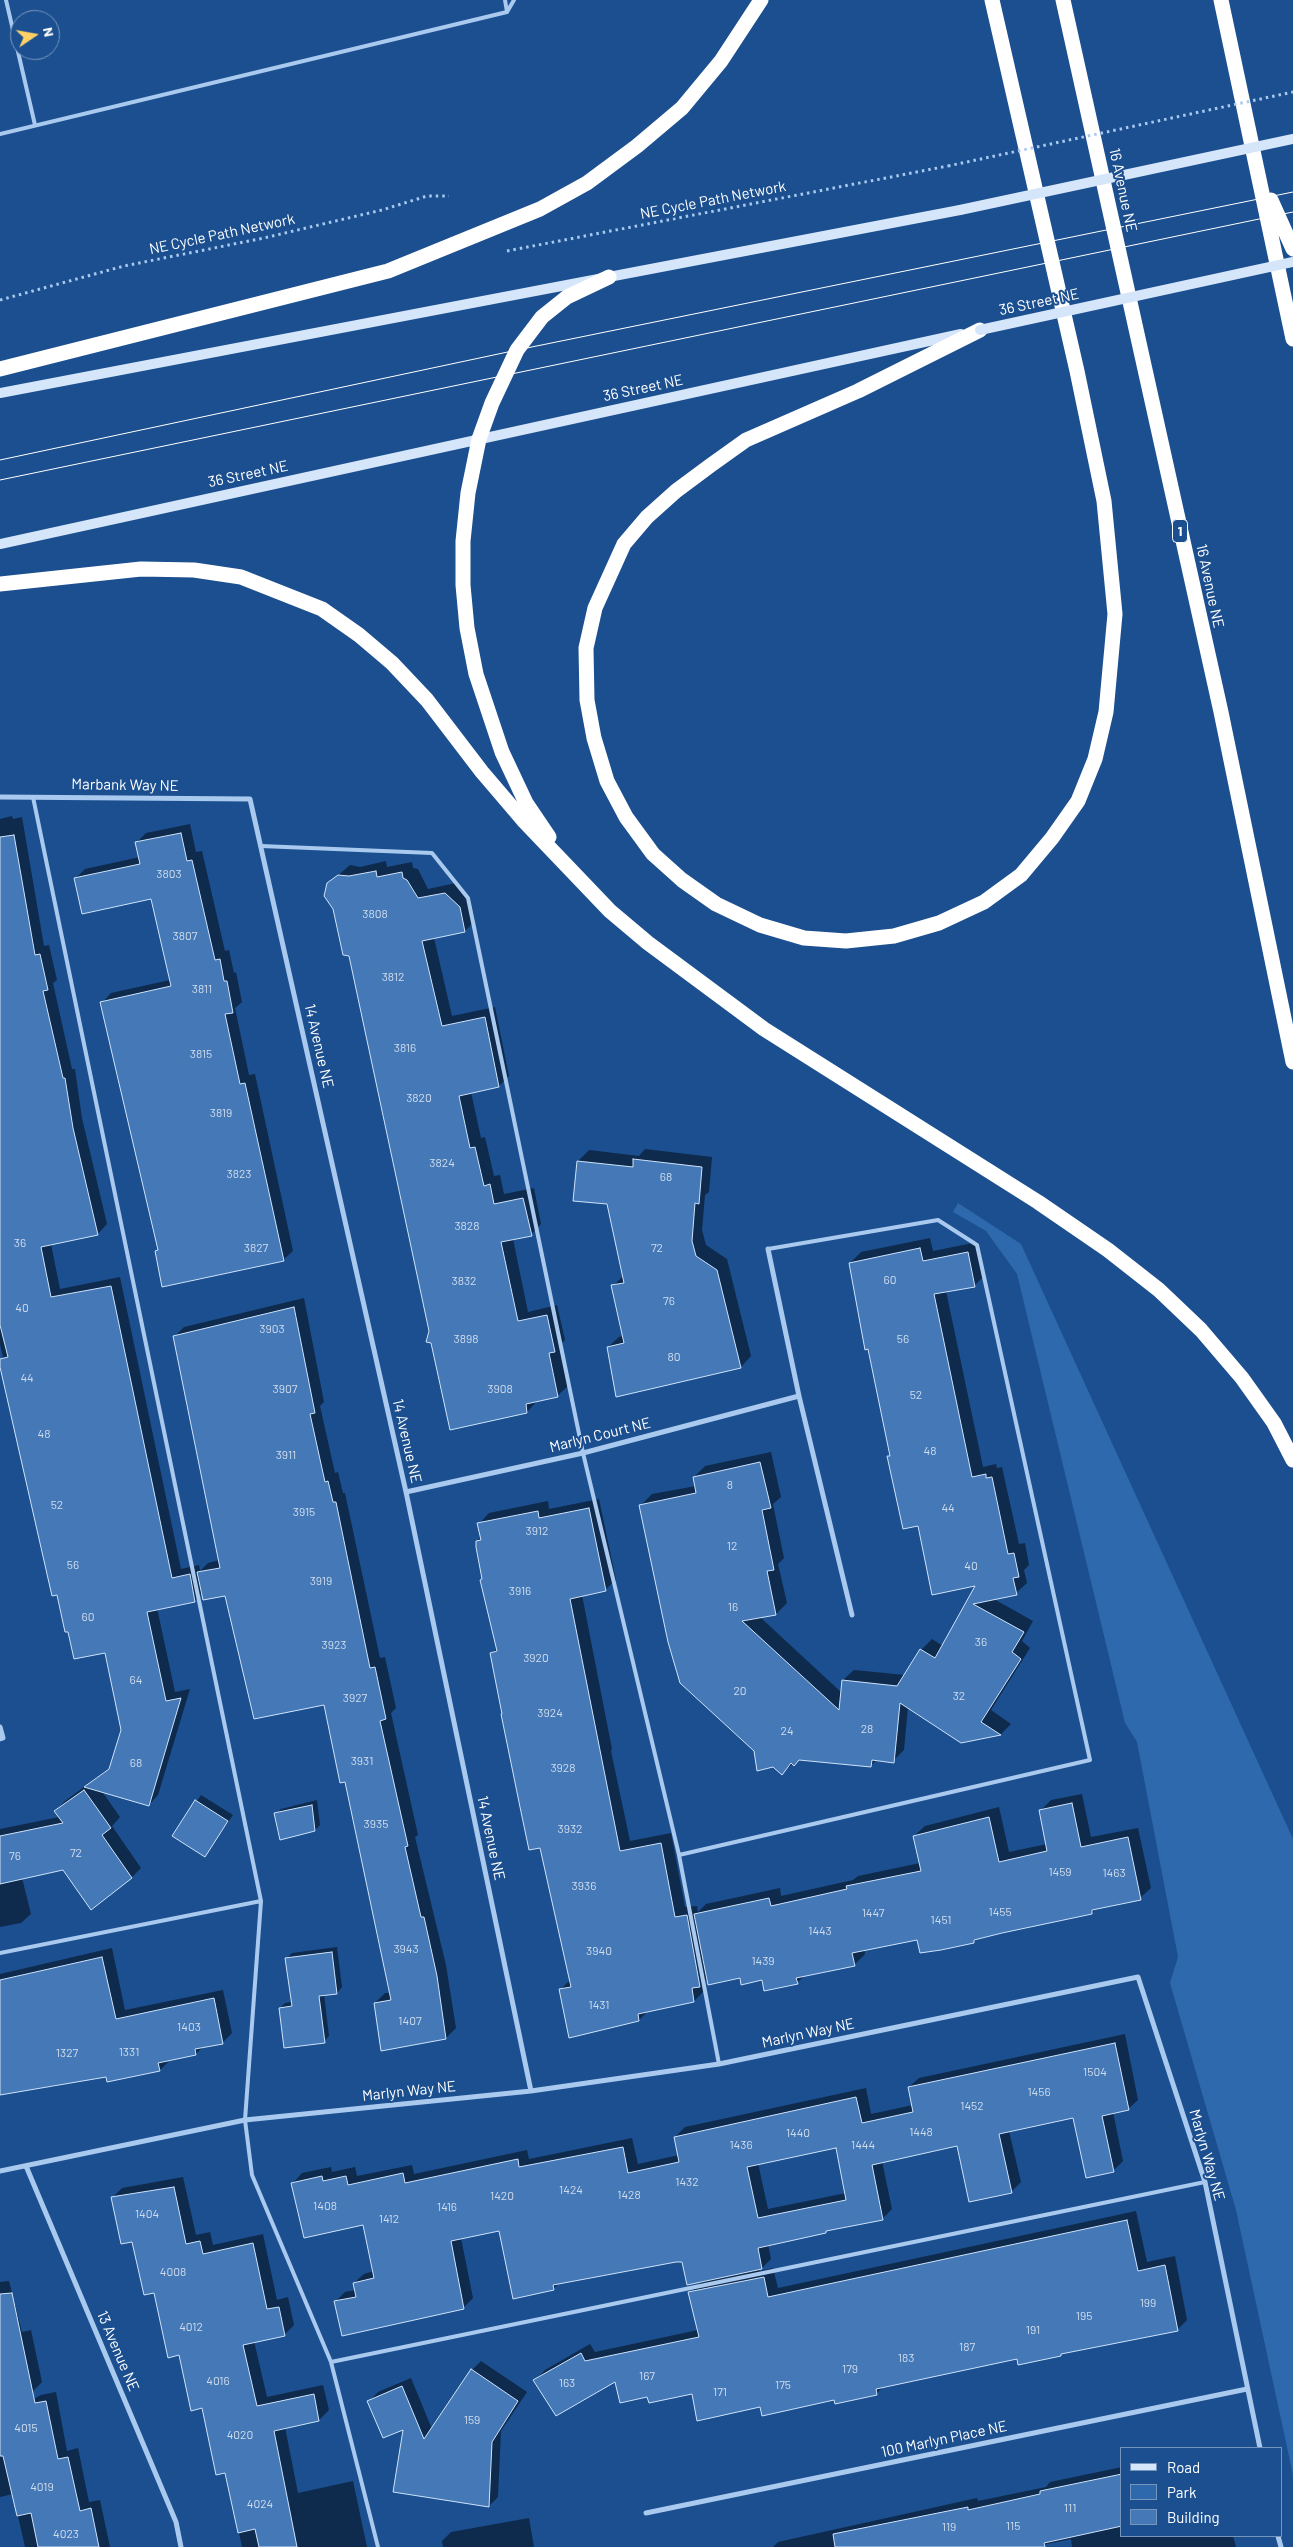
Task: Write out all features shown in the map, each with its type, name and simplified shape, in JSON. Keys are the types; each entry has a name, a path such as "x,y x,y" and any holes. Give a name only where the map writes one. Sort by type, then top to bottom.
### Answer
{"highway":[{"path":"0,369 388,271 540,209 587,183 682,108 721,61 761,0"},
{"path":"980,330 858,391 746,440 711,465 647,516 624,544 595,608 586,648 587,700 594,738 607,781 626,817 653,854 682,880 716,904 760,925 804,938 846,941 894,936 939,923 984,902 1020,875 1052,838 1078,801 1095,760 1106,712 1115,614 1104,501 1077,371 992,0"},
{"name":"16 Avenue NE","path":"1064,0 1220,712 1293,1062"},
{"path":"1221,0 1293,338"},
{"path":"1259,176 1293,249"},
{"path":"572,872 526,803 502,752 476,674 467,628 463,585 463,541 468,493 479,440 492,403 517,350 542,317 567,297 609,277"},
{"path":"0,584 141,569 194,570 241,577 322,609 359,635 392,663 427,700 488,779 610,911 703,986 764,1029 1038,1202 1108,1250 1159,1290 1201,1330 1242,1378 1274,1423 1293,1460"}],"main road":[{"path":"0,393 960,210 1293,139"},
{"name":"36 Street NE","path":"0,544 1293,262"}],"street":[{"name":"Marbank Way NE","path":"0,797 250,799"},
{"name":"14 Avenue NE","path":"250,799 406,1492 531,2092"},
{"path":"768,1248 799,1396 852,1615"},
{"name":"Marlyn Court NE","path":"406,1492 583,1454 799,1396"},
{"path":"0,1727 2,1738 0,1739"},
{"name":"Marlyn Way NE","path":"0,2172 245,2120 531,2092 719,2064 1138,1977 1205,2182 1260,2447"},
{"name":"13 Avenue NE","path":"26,2166 176,2522 181,2547"},
{"name":"100 Marlyn Place NE","path":"646,2513 1247,2389"}],"lane":[{"path":"6,0 35,126"},
{"path":"505,0 507,12"},
{"path":"0,134 507,12 514,0"},
{"path":"33,797 261,1901 245,2120 252,2175 331,2362 378,2547"},
{"path":"261,846 432,853 468,898 583,1454 679,1855 719,2064"},
{"path":"679,1855 1090,1760 977,1246 938,1220 768,1248"},
{"path":"0,1953 261,1901"},
{"path":"331,2362 1205,2182"}],"path":[{"name":"NE Cycle Path Network","path":"501,252 948,166 1293,92"},
{"name":"NE Cycle Path Network","path":"0,300 124,266 264,238 382,210 426,196 449,196"}],"green space":[{"path":"958,1203 1021,1244 1293,1839 1293,2475 1236,2210 1170,1983 1178,1957 1137,1742 1125,1723 1017,1274 986,1231 953,1212"}],"building":[{"path":"181,833 187,861 192,860 215,960 220,959 224,981 227,981 233,1013 225,1014 240,1084 245,1083 284,1261 162,1287 155,1251 158,1250 100,1002 171,986 151,899 82,914 74,878 140,864 135,842"},
{"path":"14,835 35,955 40,954 48,990 43,991 63,1078 65,1078 73,1128 98,1235 41,1247 51,1297 111,1286 172,1578 190,1574 195,1602 147,1612 166,1701 181,1698 149,1806 84,1787 109,1769 121,1730 105,1653 74,1659 68,1632 65,1632 57,1595 52,1596 0,1367 0,1359 8,1357 0,1325 0,837"},
{"path":"376,871 377,877 402,872 403,878 407,880 418,898 445,893 460,907 465,932 422,941 442,1026 485,1017 499,1087 459,1096 470,1148 475,1147 484,1186 490,1184 494,1204 523,1198 532,1236 501,1242 518,1321 547,1315 555,1352 549,1353 558,1397 526,1404 527,1413 450,1430 431,1343 426,1342 429,1331 349,956 343,955 333,909 324,896 327,883 338,875 349,876"},
{"path":"633,1159 702,1167 699,1204 695,1203 692,1241 696,1256 717,1270 741,1368 616,1397 607,1347 624,1343 611,1285 624,1283 607,1204 573,1201 577,1161 633,1167"},
{"path":"920,1248 923,1261 968,1252 975,1287 934,1294 972,1477 986,1474 986,1478 992,1477 1008,1554 1014,1553 1019,1577 1013,1578 1017,1595 973,1604 1024,1632 1012,1652 1021,1659 981,1722 1001,1735 961,1743 900,1703 894,1763 872,1760 871,1767 799,1760 794,1766 791,1763 782,1775 773,1767 757,1771 754,1751 680,1683 668,1642 639,1505 696,1493 693,1477 760,1462 771,1508 762,1510 774,1570 767,1571 776,1615 742,1621 839,1710 842,1680 897,1686 920,1649 935,1658 975,1586 932,1595 918,1526 903,1529 887,1456 890,1456 868,1349 865,1350 849,1263"},
{"path":"294,1307 315,1413 310,1414 325,1482 328,1481 333,1502 336,1502 370,1668 375,1667 386,1719 380,1721 408,1846 405,1847 421,1917 424,1917 437,1976 446,2039 381,2051 374,2003 391,2000 345,1782 340,1783 324,1705 254,1719 225,1596 203,1600 197,1572 220,1568 173,1336"},
{"path":"589,1508 606,1591 570,1599 620,1851 661,1843 675,1917 687,1915 700,1987 692,1988 694,2002 638,2014 639,2021 569,2038 559,1989 571,1987 540,1848 529,1850 490,1653 497,1651 480,1580 482,1579 476,1541 481,1540 477,1523 538,1511 539,1518"},
{"path":"84,1790 111,1828 102,1835 132,1878 91,1910 63,1870 0,1884 0,1836 63,1823 54,1811"},
{"path":"195,1800 228,1821 205,1857 172,1836"},
{"path":"1072,1803 1081,1847 1128,1837 1141,1900 1092,1910 1092,1914 1002,1933 974,1940 974,1943 941,1950 920,1953 917,1940 852,1953 855,1966 796,1978 798,1984 764,1991 762,1980 741,1985 740,1978 708,1985 694,1914 769,1898 771,1906 847,1889 846,1886 921,1871 913,1836 989,1817 999,1862 1047,1851 1039,1810"},
{"path":"312,1805 315,1831 280,1840 274,1813"},
{"path":"332,1952 337,1994 319,1996 325,2043 284,2048 279,2008 292,2006 285,1958"},
{"path":"102,1957 116,2019 214,1998 223,2044 195,2049 196,2055 158,2063 160,2071 107,2082 106,2077 0,2095 0,1980"},
{"path":"1115,2043 1129,2110 1102,2116 1114,2172 1086,2178 1073,2118 999,2134 1012,2193 969,2202 957,2146 872,2165 883,2220 826,2231 826,2233 758,2248 762,2269 687,2285 682,2262 676,2262 553,2285 554,2290 513,2299 499,2231 451,2241 464,2309 342,2336 334,2301 356,2297 353,2283 374,2278 363,2225 304,2238 291,2183 322,2176 323,2181 346,2176 348,2185 403,2173 405,2183 518,2159 519,2167 623,2147 628,2173 679,2162 674,2137 856,2097 862,2123 913,2112 908,2087","holes":["836,2148 846,2200 758,2218 747,2167"]},
{"path":"174,2187 186,2244 200,2241 203,2254 253,2243 267,2309 279,2307 285,2336 243,2345 257,2406 314,2394 319,2421 274,2431 297,2547 259,2547 255,2529 238,2533 225,2473 216,2475 202,2408 191,2411 179,2355 168,2358 154,2293 144,2295 132,2242 121,2244 111,2197"},
{"path":"1127,2220 1138,2271 1165,2265 1178,2331 1061,2354 1061,2356 1018,2365 1017,2359 876,2389 877,2395 835,2404 834,2400 762,2416 760,2407 697,2421 692,2394 649,2403 647,2397 620,2403 615,2382 556,2416 533,2380 581,2353 585,2361 699,2337 688,2292 764,2277 768,2297"},
{"path":"12,2293 35,2403 46,2401 58,2459 68,2457 80,2511 91,2508 99,2547 38,2547 31,2513 17,2516 3,2456 0,2456 0,2294"},
{"path":"471,2369 518,2401 492,2442 489,2507 393,2492 403,2430 383,2438 367,2401 402,2386 424,2439"},
{"path":"1120,2474 1120,2526 1044,2543 1045,2547 835,2547 833,2534 968,2507 968,2510 1040,2494 1040,2491"}],"tram line":[{"path":"0,460 517,350 1293,192"},
{"path":"0,480 1293,212"}]}
